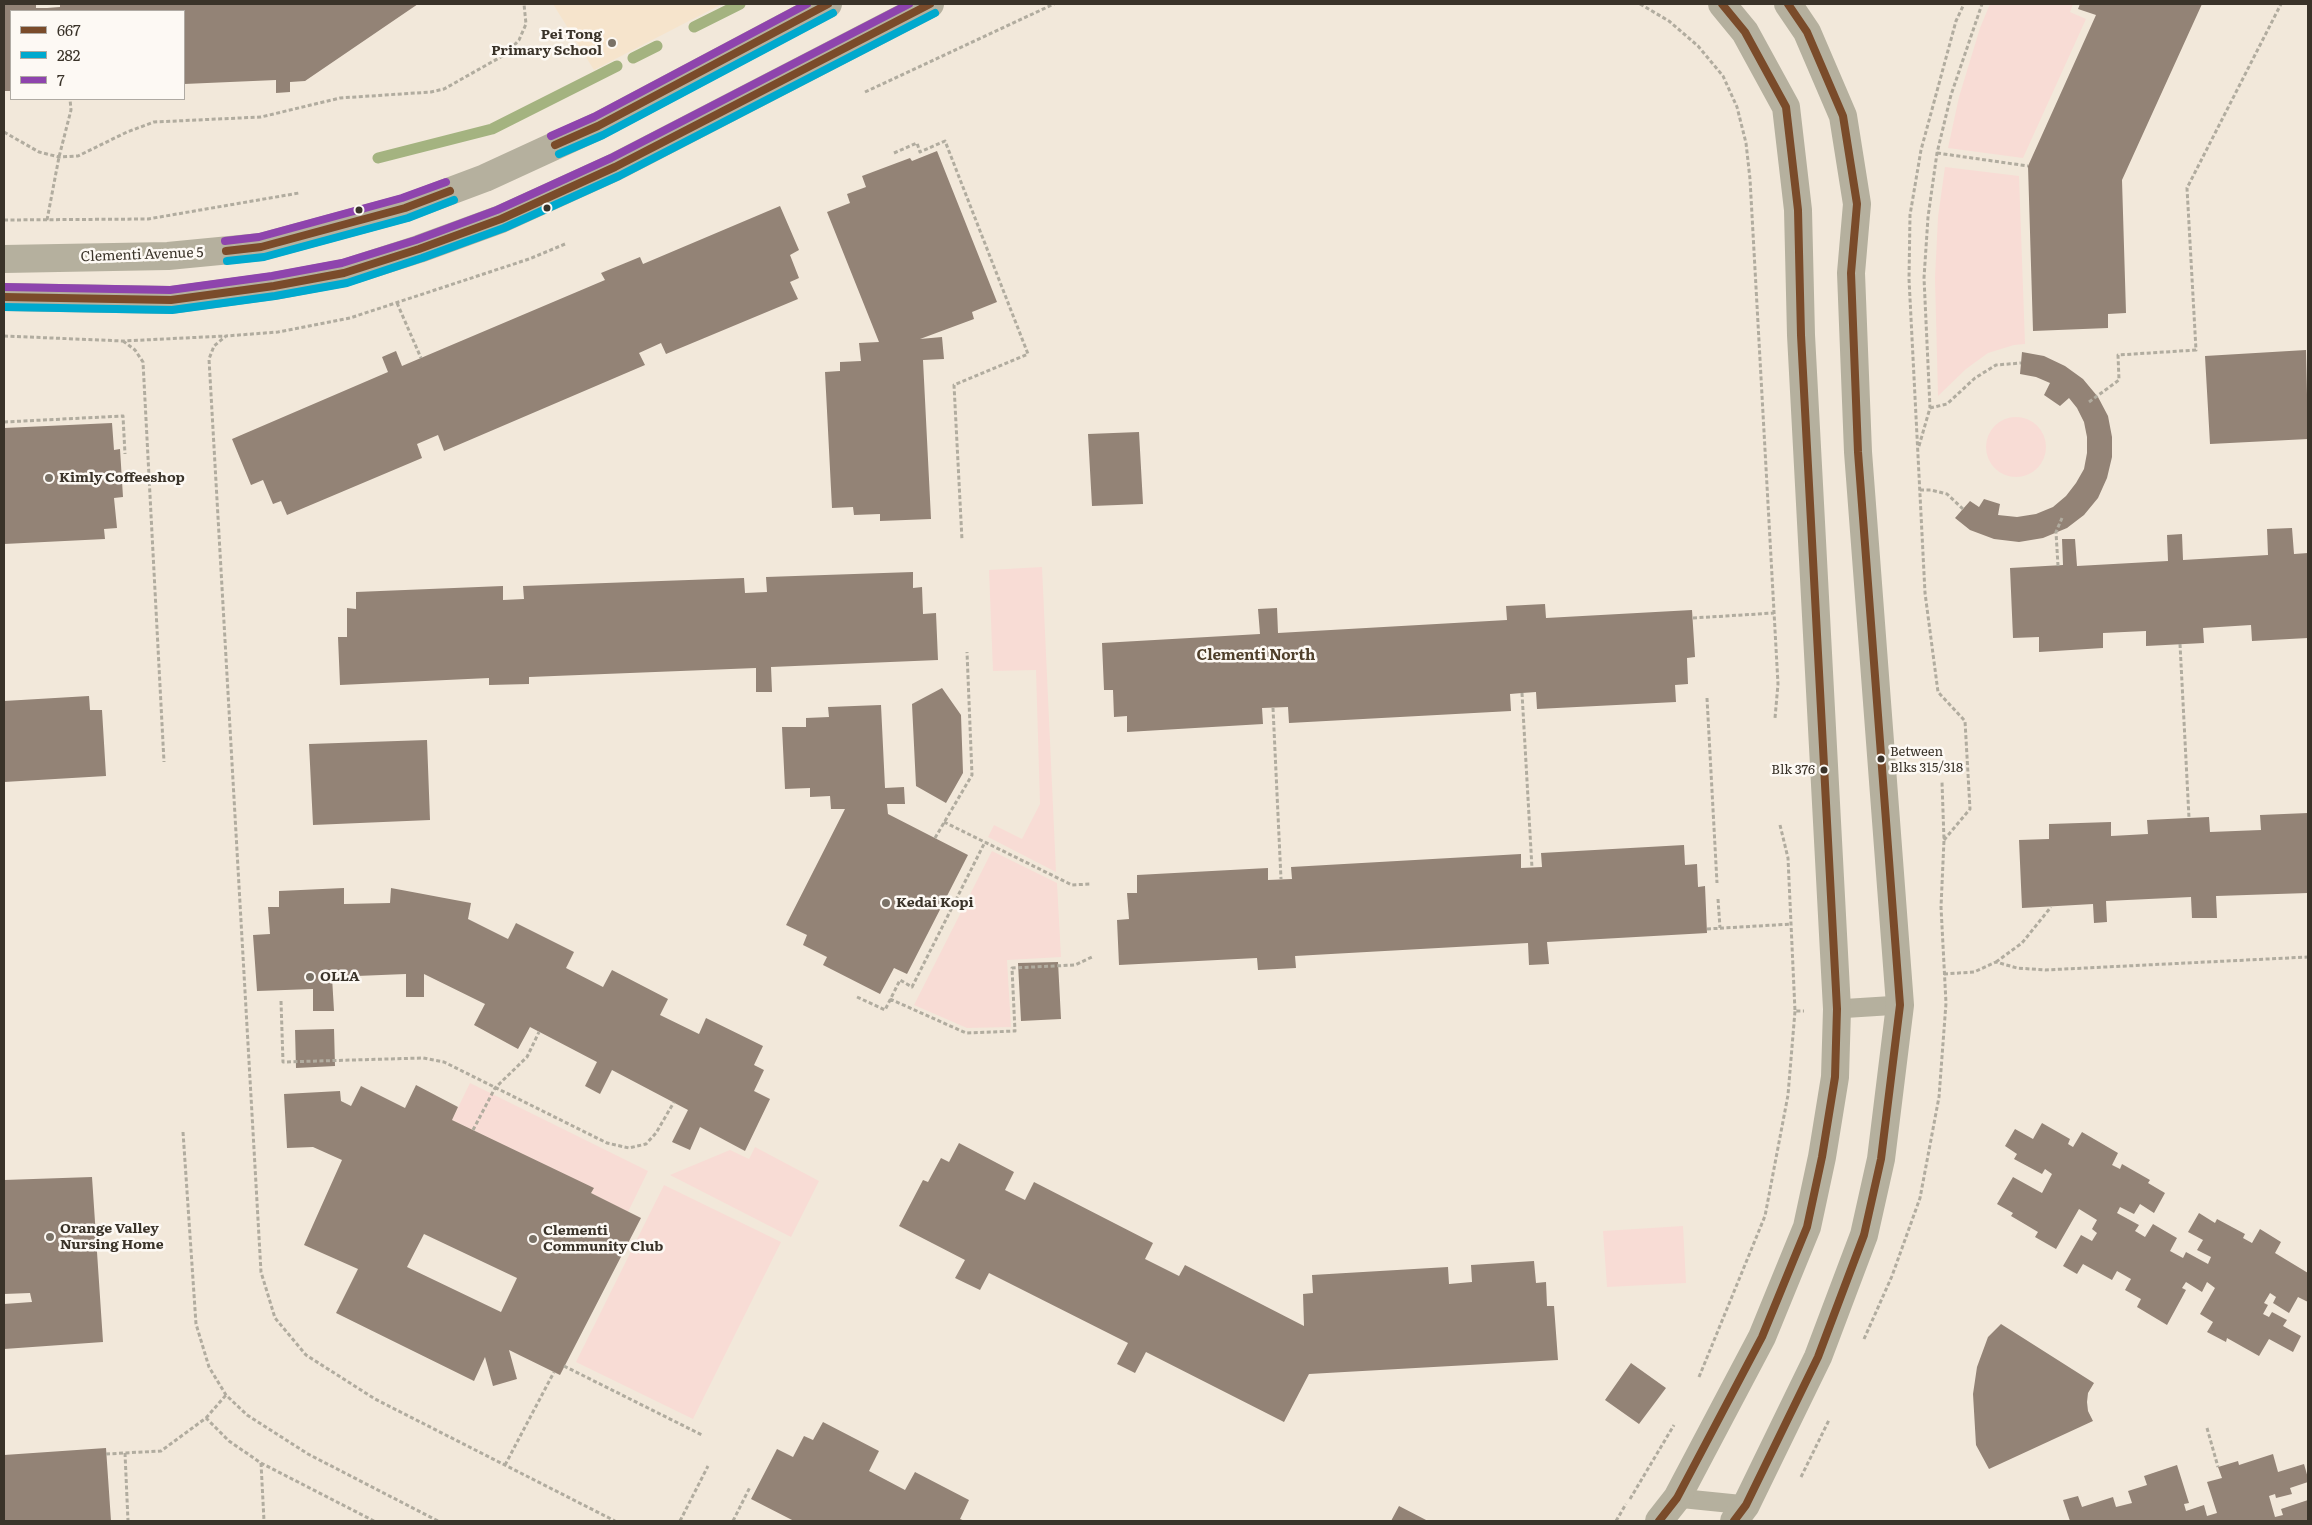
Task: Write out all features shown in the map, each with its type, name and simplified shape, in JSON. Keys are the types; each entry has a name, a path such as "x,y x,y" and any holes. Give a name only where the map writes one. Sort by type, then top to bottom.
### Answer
{"street":[{"name":"Clementi Avenue 5","path":"4,259 168,256 261,248 405,208 485,178 598,126 828,4"},
{"path":"4,297 171,300 274,286 344,273 419,249 501,219 615,167 930,4"},
{"path":"1658,1521 1677,1498 1762,1337 1806,1227 1822,1157 1835,1077 1837,1009 1801,335 1798,210 1786,107 1745,32 1722,4"},
{"path":"1740,1513 1818,1357 1864,1234 1881,1159 1900,1005 1858,452 1851,273 1857,204 1843,116 1807,32 1788,4"}],"lane":[{"path":"1837,1009 1900,1005"},
{"path":"1677,1498 1740,1513"}],"path":[{"path":"4,132 39,152 58,157 78,156 127,132 154,122 261,117 340,98 431,92 444,89 506,54 513,47 519,40 526,24 524,4"},
{"path":"865,92 1054,4"},
{"path":"1640,4 1669,22 1698,46 1723,76 1737,107 1746,143 1778,684 1775,718"},
{"path":"1944,840 1970,809 1964,721 1938,692 1925,593 1909,279 1910,215 1921,150 1956,21 1964,4"},
{"path":"1918,449 1930,408 1924,278 1928,217 1937,153 1951,95 1982,4"},
{"path":"2089,402 2119,380 2118,355 2196,350 2187,188 2281,4"},
{"path":"48,220 58,157 70,110 70,100"},
{"path":"894,152 916,143 920,152 945,141 1028,354 954,385 962,540"},
{"path":"1937,153 2028,166"},
{"path":"4,220 148,219 299,193"},
{"path":"4,336 123,341 278,332 350,318 529,259 565,244"},
{"path":"397,303 421,358"},
{"path":"226,336 214,346 209,359 261,1272 275,1318 306,1355 375,1399 615,1521"},
{"path":"123,341 135,350 143,362 164,762"},
{"path":"1930,408 1947,404 1975,378 1996,365 2021,363"},
{"path":"4,422 122,416 124,454"},
{"path":"1920,490 1931,490 1947,494 1963,510"},
{"path":"2058,566 2056,532 2062,518"},
{"path":"1693,618 1774,613"},
{"path":"2180,644 2189,818"},
{"path":"935,838 972,775 967,652"},
{"path":"1522,692 1532,868"},
{"path":"1707,698 1717,883"},
{"path":"1273,708 1281,879"},
{"path":"944,822 1072,884 1090,884"},
{"path":"1699,1378 1765,1216 1788,1095 1795,1011 1788,858 1780,825"},
{"path":"856,997 885,1010 900,980 912,986 984,842"},
{"path":"1718,900 1720,928"},
{"path":"1944,974 1974,972 1996,962 2022,943 2051,907"},
{"path":"1707,929 1792,924"},
{"path":"890,999 966,1033 1015,1031 1012,968 1075,965 1094,956"},
{"path":"1996,962 2017,968 2045,970 2308,956"},
{"path":"281,1001 283,1062 422,1058 444,1062 607,1143 629,1148 646,1144 656,1133 674,1102"},
{"path":"1795,1011 1837,1009"},
{"path":"473,1130 495,1088 527,1058 539,1032"},
{"path":"183,1132 196,1324 209,1367 226,1395 247,1416 308,1454 438,1521"},
{"path":"564,1366 702,1435"},
{"path":"505,1465 554,1372"},
{"path":"106,1454 161,1451 206,1418 226,1395"},
{"path":"206,1418 229,1441 261,1463 374,1521"},
{"path":"1616,1521 1676,1421"},
{"path":"2207,1428 2218,1467"},
{"path":"125,1453 128,1521"},
{"path":"261,1463 264,1521"},
{"path":"680,1521 708,1466"},
{"path":"733,1521 750,1487"}],"shaded area":[{"name":"Pei Tong Primary School","path":"553,4 722,4 594,70"},
{"path":"1990,4 2073,4 2070,12 2086,19 2023,158 1948,148 1959,97 1980,28"},
{"path":"1945,167 2019,176 2025,344 2014,345 1988,353 1966,369 1938,396 1935,278 1938,217"},
{"path":"2010,417 2022,417 2038,425 2044,435 2046,447 2044,459 2038,469 2022,477 2010,477 1994,469 1986,453 1986,441 1994,425"},
{"path":"1042,567 1056,872 988,837 994,825 1022,839 1040,804 1036,670 993,671 989,570"},
{"path":"992,851 1057,883 1061,957 1007,960 1011,1027 967,1028 914,1005"},
{"path":"470,1083 648,1171 628,1212 591,1193 593,1188 452,1120"},
{"path":"755,1147 819,1181 791,1237 670,1175 730,1150 749,1159"},
{"path":"664,1185 781,1242 693,1419 576,1362"},
{"path":"1683,1226 1686,1283 1607,1287 1603,1231"}],"building":[{"path":"4,4 36,4 36,8 47,8 60,7 60,4 418,4 305,81 290,82 290,92 276,93 276,80 185,84 185,10 10,10 10,91 4,91"},
{"path":"2080,4 2202,4 2122,180 2126,313 2108,314 2108,328 2033,331 2028,166 2096,15 2078,9"},
{"path":"937,151 997,302 972,312 974,319 920,339 942,337 944,359 923,360 931,519 880,521 880,514 854,515 853,507 832,508 825,372 840,371 840,362 861,361 859,343 879,342 827,212 850,203 847,194 866,187 862,176 910,158 912,161"},
{"path":"780,206 799,250 790,255 799,278 790,282 798,299 666,354 661,343 639,353 645,365 444,451 438,435 417,444 422,458 287,515 281,501 273,504 263,480 251,485 232,439 388,372 382,357 396,351 402,366 605,280 601,273 640,257 643,264"},
{"path":"2306,350 2308,439 2210,444 2205,356"},
{"path":"2022,352 2044,356 2065,366 2083,379 2098,397 2108,416 2112,437 2112,457 2107,478 2098,498 2084,515 2067,528 2043,538 2019,542 1994,539 1970,530 1955,518 1970,501 1979,507 1984,499 2000,504 1998,515 2017,517 2036,514 2053,507 2066,496 2076,483 2084,469 2087,453 2087,437 2084,422 2077,408 2069,398 2060,406 2044,395 2050,383 2036,377 2020,374"},
{"path":"112,423 114,450 120,449 123,497 114,498 117,528 104,529 105,539 4,544 4,428"},
{"path":"1139,432 1143,504 1092,506 1088,434"},
{"path":"2292,528 2294,554 2308,553 2308,638 2252,641 2251,625 2203,628 2204,643 2146,646 2146,631 2103,633 2103,648 2039,652 2039,637 2013,638 2010,568 2063,565 2062,539 2075,539 2077,566 2168,561 2167,535 2182,534 2183,560 2268,555 2267,529"},
{"path":"913,572 913,588 922,587 923,614 936,613 938,660 771,667 772,692 756,692 756,668 529,677 529,684 489,685 489,678 340,685 338,637 347,637 347,608 356,609 356,592 503,586 503,600 524,599 523,586 744,578 745,593 767,592 766,577"},
{"path":"1545,604 1546,618 1692,610 1695,657 1687,658 1688,684 1675,685 1676,702 1537,709 1536,692 1510,694 1511,711 1289,723 1288,707 1262,708 1263,724 1127,732 1127,716 1114,717 1113,690 1104,690 1102,643 1260,634 1258,609 1277,608 1278,633 1507,620 1506,606"},
{"path":"942,688 961,715 963,773 946,803 916,786 912,704"},
{"path":"89,696 90,710 102,710 106,776 4,782 4,701"},
{"path":"881,705 885,788 904,787 905,804 887,804 888,814 968,855 907,974 894,968 880,994 823,965 827,957 803,945 807,935 786,925 845,809 831,809 830,796 810,797 810,788 785,789 782,727 806,727 806,718 829,717 828,707"},
{"path":"427,740 430,820 313,825 309,744"},
{"path":"2308,813 2308,893 2216,896 2217,918 2192,918 2191,897 2106,901 2107,922 2094,923 2093,904 2022,908 2019,840 2049,839 2049,824 2111,822 2111,836 2148,834 2147,820 2209,817 2210,832 2261,830 2260,815"},
{"path":"1684,845 1685,865 1697,864 1698,887 1705,886 1707,933 1547,942 1549,964 1529,965 1528,943 1295,956 1296,968 1258,970 1257,958 1119,965 1117,920 1129,919 1127,893 1137,893 1137,875 1268,868 1268,880 1292,879 1291,867 1521,854 1521,868 1542,867 1541,853"},
{"path":"344,888 344,904 390,903 391,888 471,903 468,919 508,939 516,923 574,952 566,968 603,987 612,970 668,999 660,1015 699,1034 706,1018 763,1046 754,1065 764,1070 754,1091 770,1099 745,1151 700,1127 690,1150 672,1142 688,1110 612,1070 600,1094 585,1086 597,1062 530,1027 518,1049 474,1025 485,1004 424,974 424,997 406,997 406,974 332,977 334,1011 313,1011 313,989 257,991 253,935 270,934 268,907 279,907 279,891"},
{"path":"1058,962 1061,1019 1021,1021 1018,963"},
{"path":"334,1029 335,1066 296,1068 295,1030"},
{"name":"Clementi Community Club","path":"416,1085 458,1107 452,1120 594,1188 591,1193 641,1218 560,1375 509,1350 517,1379 493,1386 485,1357 474,1381 336,1313 358,1269 304,1245 342,1160 313,1147 287,1148 284,1094 340,1091 341,1101 351,1106 361,1086 405,1108","holes":["424,1234 517,1278 501,1312 407,1267"]},
{"path":"2042,1123 2070,1139 2068,1144 2073,1147 2082,1132 2118,1153 2112,1165 2120,1169 2122,1164 2150,1180 2148,1183 2165,1193 2154,1213 2140,1204 2134,1214 2120,1207 2117,1213 2139,1225 2135,1231 2145,1237 2153,1224 2177,1238 2170,1251 2183,1258 2186,1252 2208,1264 2211,1257 2197,1250 2203,1240 2188,1232 2199,1213 2215,1223 2217,1219 2245,1234 2243,1238 2252,1243 2260,1229 2281,1242 2275,1253 2308,1273 2308,1302 2298,1297 2289,1313 2273,1303 2276,1297 2270,1293 2264,1303 2268,1305 2263,1314 2269,1317 2272,1312 2287,1320 2283,1326 2301,1336 2293,1352 2269,1339 2259,1356 2227,1338 2226,1342 2207,1332 2213,1322 2200,1314 2215,1288 2207,1282 2202,1292 2186,1282 2182,1288 2186,1290 2167,1325 2137,1307 2141,1299 2125,1290 2131,1279 2117,1271 2112,1280 2083,1264 2077,1274 2063,1266 2081,1235 2092,1241 2097,1233 2092,1229 2097,1220 2079,1209 2056,1249 2035,1237 2038,1232 2011,1216 2013,1213 1997,1204 2013,1177 2042,1193 2052,1174 2045,1169 2042,1174 2014,1159 2017,1154 2005,1146 2015,1129 2033,1139"},
{"path":"959,1143 1014,1172 1005,1190 1025,1200 1034,1182 1153,1243 1145,1259 1179,1276 1185,1265 1304,1326 1303,1294 1313,1293 1312,1275 1448,1267 1449,1284 1472,1282 1471,1265 1534,1261 1536,1283 1546,1282 1547,1306 1554,1306 1558,1360 1309,1374 1284,1422 1146,1352 1135,1373 1117,1364 1128,1343 989,1273 980,1290 955,1278 965,1260 899,1226 923,1180 928,1182 941,1158 949,1162"},
{"name":"Orange Valley Nursing Home","path":"92,1177 103,1342 4,1349 4,1304 32,1302 30,1293 4,1294 4,1180"},
{"path":"2001,1324 2094,1383 2088,1393 2087,1402 2088,1411 2093,1421 1989,1469 1976,1445 1973,1394 1977,1367 1988,1337"},
{"path":"1631,1363 1666,1388 1639,1424 1605,1400"},
{"path":"823,1422 879,1451 869,1471 905,1490 915,1472 969,1500 960,1519 965,1521 794,1521 751,1499 777,1449 793,1457 804,1436 813,1440"},
{"path":"106,1448 111,1521 4,1521 4,1455"},
{"path":"2273,1454 2278,1472 2304,1464 2308,1478 2308,1482 2290,1488 2292,1494 2276,1498 2275,1494 2269,1496 2275,1517 2283,1515 2281,1509 2308,1500 2308,1521 2070,1521 2063,1500 2078,1496 2082,1507 2113,1497 2116,1507 2132,1503 2128,1491 2147,1485 2144,1476 2177,1465 2189,1503 2184,1504 2186,1511 2204,1505 2207,1516 2217,1513 2207,1482 2222,1478 2218,1467 2238,1461 2239,1465"},
{"path":"1399,1506 1428,1521 1391,1521"}],"waterway":[{"path":"694,27 740,4"},
{"path":"633,58 657,46"},
{"path":"378,158 492,129 617,66"}],"transit line":[{"name":"7","path":"551,136 594,117 807,4"},
{"name":"667","path":"555,145 598,126 828,4"},
{"name":"7","path":"4,287 170,290 272,276 342,263 416,240 497,210 611,158 909,4"},
{"name":"667","path":"4,297 171,300 274,286 344,273 419,249 501,219 615,167 930,4"},
{"name":"667","path":"1659,1521 1677,1498 1762,1337 1807,1227 1822,1157 1835,1077 1837,1009 1801,335 1798,210 1786,107 1745,32 1722,4"},
{"name":"667","path":"1734,1521 1746,1505 1818,1357 1864,1235 1881,1159 1900,1005 1858,452 1851,273 1857,204 1843,116 1807,32 1788,4"},
{"name":"282","path":"559,154 603,135 833,13"},
{"name":"282","path":"4,307 172,310 275,296 347,283 504,228 619,176 935,13"},
{"name":"7","path":"225,241 259,237 402,198 446,182"},
{"name":"667","path":"226,251 261,247 405,208 450,191"},
{"name":"282","path":"227,261 264,257 408,218 454,200"}],"place":[{"name":"Pei Tong Primary School","path":"612,43"},
{"name":"Kimly Coffeeshop","path":"49,478"},
{"name":"Between Blks 315/318","path":"1881,759"},
{"name":"Blk 376","path":"1824,770"},
{"name":"Kedai Kopi","path":"886,903"},
{"name":"OLLA","path":"310,977"},
{"name":"Orange Valley Nursing Home","path":"50,1237"},
{"name":"Clementi Community Club","path":"533,1239"}],"district":[{"name":"Clementi North","path":"1256,656"}]}
